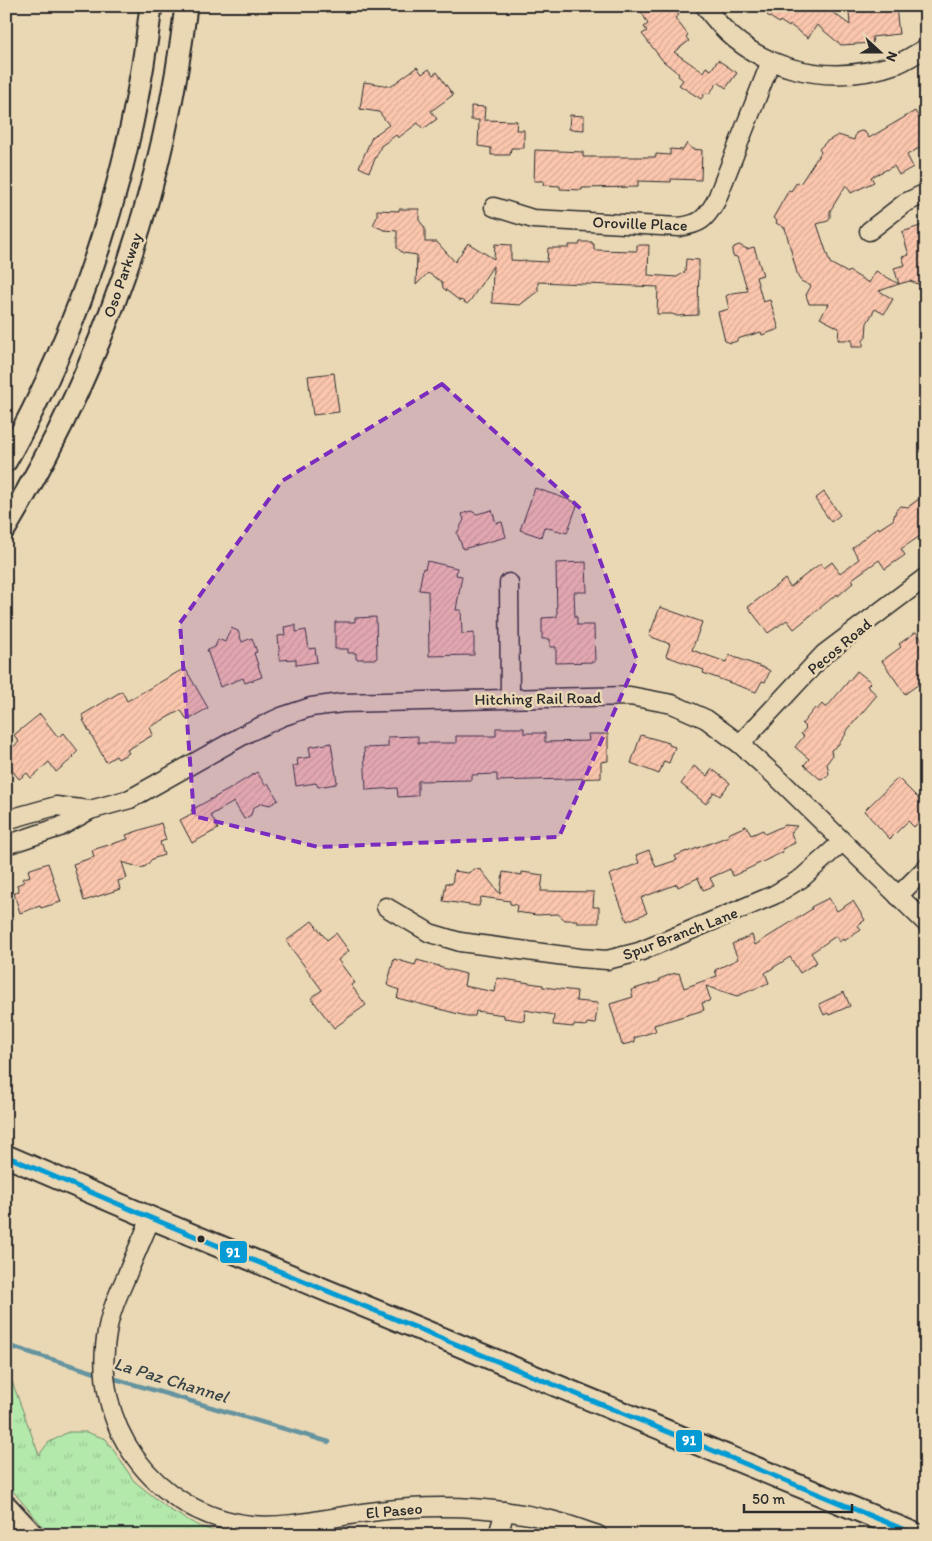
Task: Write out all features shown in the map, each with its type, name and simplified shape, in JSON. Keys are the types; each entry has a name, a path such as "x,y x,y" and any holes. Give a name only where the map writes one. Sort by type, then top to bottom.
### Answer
{"highway":[{"path":"6,1509 30,1535"}],"main road":[{"name":"Oso Parkway","path":"6,461 43,389 64,340 89,276 107,221 126,155 138,100 151,6"},
{"name":"Oso Parkway","path":"6,527 29,488 75,397 118,292 135,240 166,128 186,6"},
{"path":"6,1156 151,1218 918,1535"}],"street":[{"path":"705,6 727,33 748,50 771,61 801,71 834,75 872,70 900,62 926,48"},
{"name":"Oroville Place","path":"494,207 533,219 679,227 695,224 708,214 716,202 771,61"},
{"path":"869,231 905,203 926,193"},
{"name":"Pecos Road","path":"740,744 824,654 926,577"},
{"path":"509,583 510,698"},
{"name":"Hitching Rail Road","path":"6,845 60,827 90,810 130,799 249,732 281,717 312,707 342,703 630,696 672,704 706,719 740,744 781,781 926,923"},
{"name":"Hitching Rail Road","path":"6,820 56,806 90,810"},
{"name":"Spur Branch Lane","path":"386,907 430,933 460,942 607,960 639,952 774,895 802,878 842,842"},
{"path":"898,896 926,868"},
{"name":"El Paseo","path":"151,1218 113,1307 108,1327 104,1363 105,1384 116,1423 131,1452 145,1470 169,1493 185,1504 218,1518 251,1525 285,1525 347,1515 417,1507 460,1507 505,1511 552,1520 598,1535"},
{"path":"498,1535 505,1511"}],"highlighted area":[{"path":"442,384 581,509 637,660 559,837 318,847 194,816 180,623 282,481"}],"green space":[{"path":"6,1365 39,1455 48,1443 68,1432 86,1432 106,1439 134,1481 170,1510 197,1525 224,1535 50,1535 6,1483"}],"building":[{"path":"649,6 673,6 679,15 675,18 688,35 686,37 689,41 674,52 703,72 706,67 711,70 718,60 737,73 726,88 718,82 709,94 706,92 701,99 679,85 683,80 678,76 679,74 663,61 642,34 647,31 644,27 648,24 641,11"},
{"path":"773,6 824,6 850,25 849,12 879,9 881,7 896,7 899,34 872,37 873,43 841,45 817,25 808,38 790,25 789,27 780,21 779,23 767,15"},
{"path":"417,67 422,74 429,69 433,75 437,72 453,95 431,111 437,119 423,129 418,123 398,138 396,135 381,146 369,172 359,167 372,137 389,125 379,112 360,109 364,82 391,86"},
{"path":"471,106 485,107 484,120 517,121 516,130 524,130 524,148 511,148 510,155 491,155 491,148 478,146 479,120 471,120"},
{"path":"915,111 926,129 926,144 907,155 913,167 899,175 894,166 871,177 874,182 851,193 846,185 830,211 828,221 817,224 830,263 848,273 849,271 869,283 876,271 899,284 879,291 893,299 884,314 875,309 867,323 863,347 852,347 852,340 838,340 839,328 820,318 829,304 809,304 806,295 811,286 801,281 798,277 785,228 776,223 777,221 773,218 789,190 791,191 797,182 800,184 821,152 819,149 826,142 838,135 854,140 856,133 861,131 865,132 869,138"},
{"path":"570,115 584,116 584,130 569,129"},
{"path":"687,143 692,149 702,150 701,180 671,179 671,182 638,181 638,187 582,188 582,190 560,189 560,186 543,185 544,181 534,181 535,150 583,152 583,157 656,157 656,154 670,155 670,149 683,150"},
{"path":"399,209 419,209 419,220 425,228 425,242 437,242 455,262 468,243 494,259 495,244 511,245 511,260 547,262 548,248 569,248 569,245 579,245 580,242 592,242 594,250 637,251 637,245 649,245 648,275 677,277 685,272 686,259 699,260 698,315 677,316 657,314 658,287 538,282 538,291 520,305 492,303 493,266 467,304 443,288 442,282 428,273 416,285 417,255 403,253 397,248 397,231 384,230 373,225 377,217 377,210 399,211"},
{"path":"926,224 926,287 910,281 899,284 894,268 905,265 902,257 909,255 902,232"},
{"path":"739,245 747,249 754,247 763,275 756,277 763,302 770,300 779,329 762,335 761,332 737,339 737,341 731,343 725,341 718,312 729,309 726,296 732,293 748,291 737,257 733,256 732,251 734,247"},
{"path":"334,373 339,412 313,415 308,376"},
{"path":"535,488 578,503 567,533 544,527 541,537 520,530"},
{"path":"824,492 840,515 831,522 815,499"},
{"path":"920,498 926,506 926,532 901,549 905,555 885,569 879,560 852,579 854,582 838,596 837,594 794,629 787,620 768,633 748,607 785,579 790,587 821,563 824,568 832,562 840,573 859,559 852,548 878,527 879,529 893,520 896,510 901,506 908,507"},
{"path":"492,510 496,523 502,522 506,537 463,549 457,533 464,520 462,514 471,511 477,514"},
{"path":"427,561 457,568 456,575 462,576 456,610 461,610 462,634 474,633 474,655 429,656 428,591 419,590 423,568 425,569"},
{"path":"586,562 587,592 574,592 575,617 577,617 577,625 594,625 595,662 556,663 556,647 550,647 550,639 542,639 542,618 557,617 556,563"},
{"path":"660,607 702,622 692,650 726,662 729,655 767,669 770,671 765,682 762,681 756,692 703,673 704,670 666,656 670,644 649,636"},
{"path":"376,617 377,659 356,659 356,653 348,653 348,649 335,649 335,622 355,622 355,618"},
{"path":"296,625 296,632 306,630 309,649 315,648 317,662 296,665 296,659 280,660 278,636 285,635 284,627"},
{"path":"231,628 238,631 242,642 252,638 257,652 254,653 262,677 245,683 243,678 220,687 207,650 215,647 218,639 225,642"},
{"path":"916,632 926,645 926,679 905,694 882,661 901,647 899,644"},
{"path":"185,668 208,708 187,720 181,710 150,727 153,735 127,750 129,753 118,759 116,756 106,762 82,715 122,691 127,701"},
{"path":"857,671 871,682 867,686 877,695 845,733 838,745 831,750 832,756 827,763 829,774 827,777 820,779 804,765 809,759 795,747 804,736 801,734 806,728 802,724 815,708 817,710 822,704 826,708"},
{"path":"40,714 58,737 64,733 78,751 74,757 56,772 49,762 31,778 27,773 19,779 6,763 6,753 19,742 14,735"},
{"path":"496,728 524,728 524,733 545,733 545,742 589,741 588,734 608,734 608,761 601,762 601,778 497,781 497,774 472,775 472,780 418,781 418,795 415,796 398,797 397,788 366,790 364,748 388,747 388,737 418,736 418,743 456,743 456,736 496,736"},
{"path":"641,735 669,743 669,745 675,747 669,763 664,761 659,774 631,763"},
{"path":"331,743 336,784 318,787 316,783 296,786 293,766 298,765 297,759 311,757 309,747"},
{"path":"694,766 707,776 712,769 730,783 720,796 714,792 706,804 681,784"},
{"path":"257,772 265,785 268,783 278,800 270,805 262,803 253,808 251,815 244,819 234,802 211,815 218,829 192,843 180,820 193,813 191,810"},
{"path":"898,778 926,806 926,815 914,827 908,821 890,839 864,811"},
{"path":"161,823 166,840 160,842 164,855 152,859 146,866 141,868 122,862 127,878 118,881 120,889 84,901 73,864 94,857 92,850 128,839 126,835"},
{"path":"785,825 797,826 791,833 795,843 782,849 783,852 733,876 730,869 710,878 714,886 703,890 698,878 678,887 677,884 641,898 647,913 627,921 609,875 639,863 636,855 649,850 656,867 677,860 675,856 729,836 728,834 746,826 751,835 763,830 765,834"},
{"path":"48,863 61,902 41,908 40,906 20,913 14,893 19,891 17,885 24,882 22,879 30,876 28,870"},
{"path":"475,869 481,870 500,894 503,872 522,875 522,872 543,875 541,891 594,892 593,907 599,907 599,923 577,923 577,920 565,920 558,914 537,915 516,912 517,905 510,904 510,901 481,897 479,906 477,906 443,901 446,883 452,884 454,871 468,873"},
{"path":"829,898 837,911 853,901 865,920 858,925 861,930 844,941 843,939 839,942 836,936 811,953 817,962 800,973 790,957 765,973 769,983 737,996 706,986 710,998 709,1001 702,1003 704,1010 654,1025 656,1031 634,1038 635,1042 622,1045 610,1004 633,997 631,990 660,981 659,979 672,974 679,973 684,988 717,976 715,970 738,959 732,944 752,935 755,945 812,909 811,907"},
{"path":"312,921 327,940 336,933 349,951 338,960 355,983 351,985 366,1005 334,1028 311,998 322,990 286,941"},
{"path":"394,959 415,965 417,960 466,974 464,986 495,992 497,978 543,985 543,987 577,991 576,1001 598,1003 595,1024 587,1023 586,1026 574,1025 573,1027 553,1025 554,1015 525,1010 524,1021 504,1018 504,1015 476,1011 475,1016 466,1016 397,998 399,990 387,985"},
{"path":"844,992 850,1006 829,1015 828,1013 824,1015 819,1004"}],"waterway":[{"name":"La Paz Channel","path":"6,1345 102,1375"},
{"name":"La Paz Channel","path":"109,1377 329,1442"}],"transit line":[{"name":"91","path":"6,1156 151,1218 917,1535"}]}
